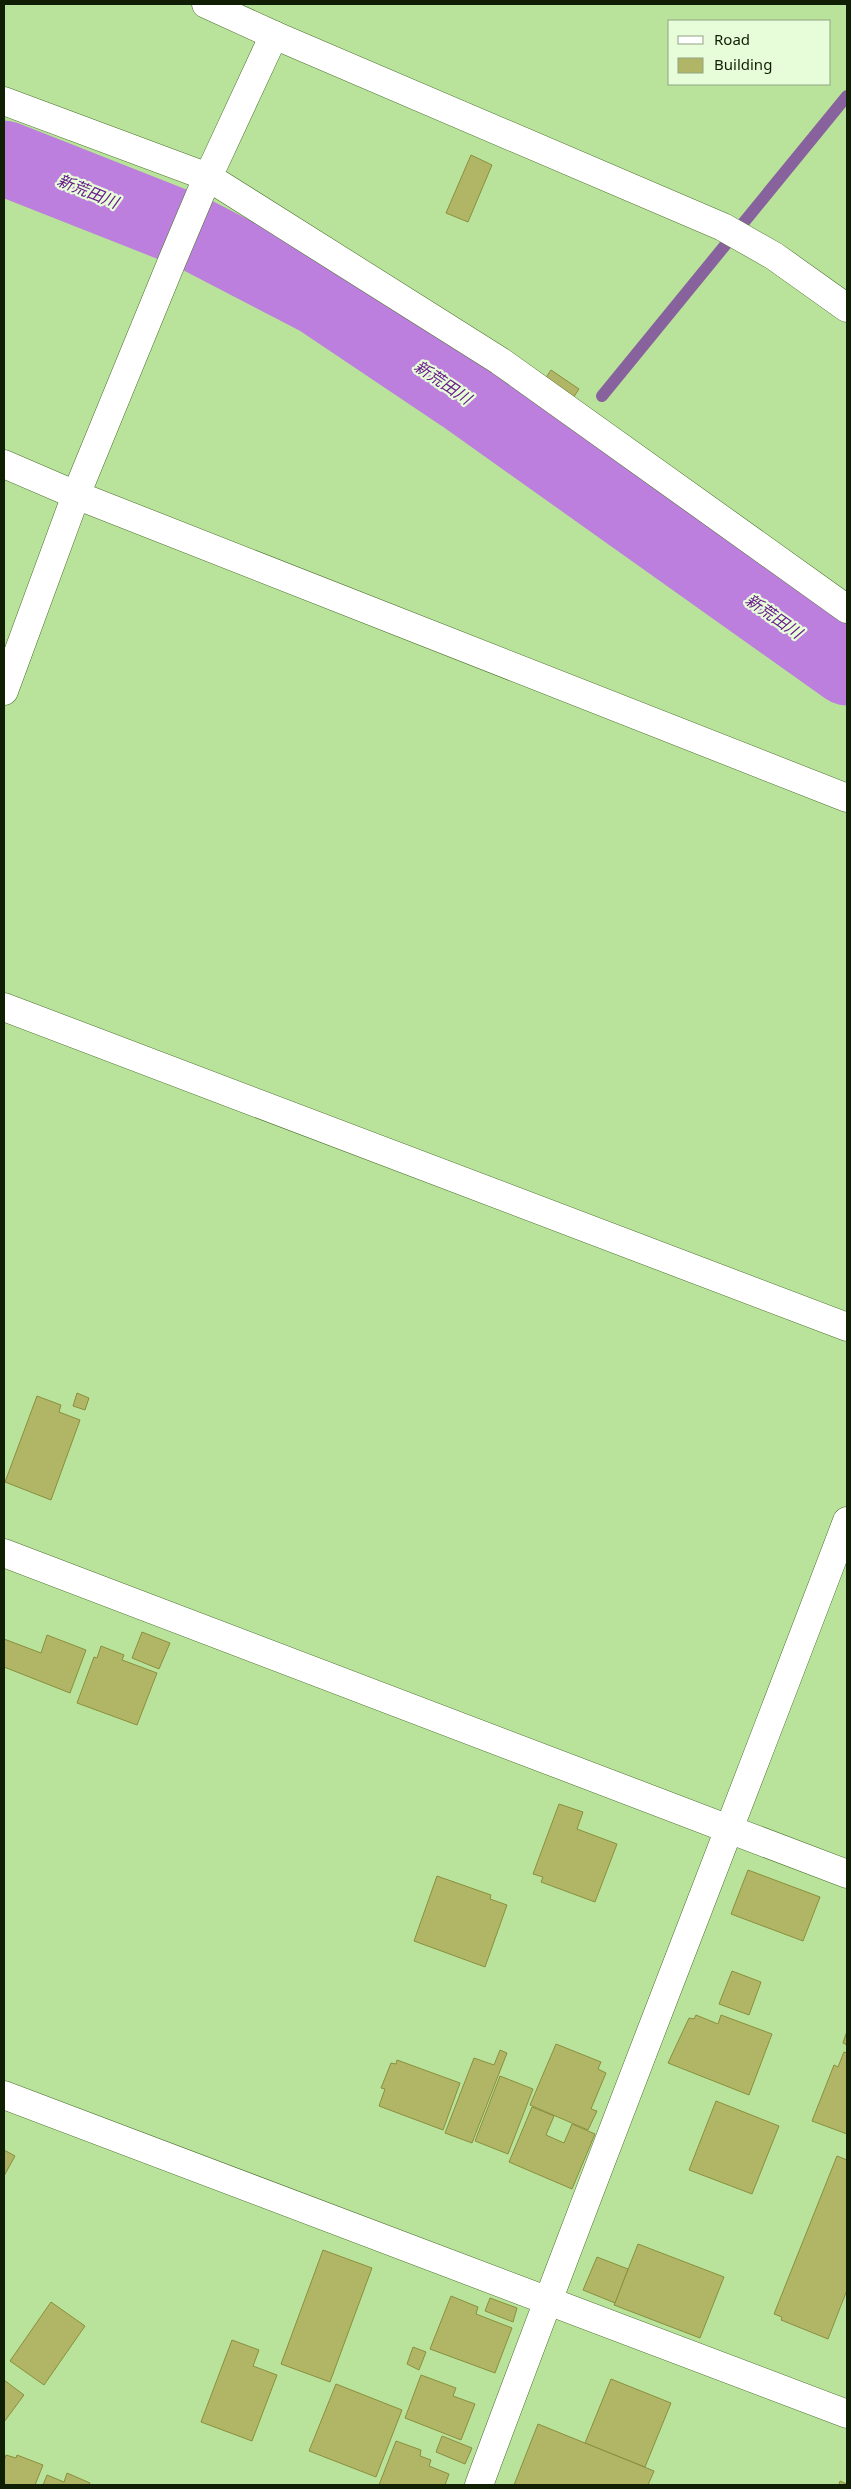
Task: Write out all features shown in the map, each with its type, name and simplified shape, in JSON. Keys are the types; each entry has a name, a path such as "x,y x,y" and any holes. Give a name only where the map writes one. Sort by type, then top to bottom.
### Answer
{"street":[{"path":"206,4 274,35 723,227 774,256 847,308"},
{"path":"4,691 76,496 172,261 205,184 274,35"},
{"path":"4,100 205,184 500,361 847,609"},
{"path":"4,464 76,496 847,798"},
{"path":"4,1007 847,1327"},
{"path":"478,2485 547,2299 730,1830 847,1522"},
{"path":"4,1552 847,1874"},
{"path":"4,2095 847,2414"}],"building":[{"path":"471,155 492,165 468,222 446,213"},
{"path":"551,370 579,389 571,401 543,382"},
{"path":"77,1393 89,1398 85,1410 73,1406"},
{"path":"37,1396 61,1405 59,1412 80,1420 51,1500 5,1482"},
{"path":"142,1632 170,1643 159,1669 132,1658"},
{"path":"47,1635 86,1650 70,1693 4,1667 4,1639 41,1653"},
{"path":"101,1646 124,1655 122,1660 157,1673 137,1725 77,1703 94,1657 97,1658"},
{"path":"559,1804 583,1812 577,1829 617,1844 595,1902 541,1882 543,1877 533,1874"},
{"path":"748,1870 820,1897 803,1941 731,1914"},
{"path":"437,1876 491,1895 490,1899 507,1905 485,1967 414,1941"},
{"path":"732,1971 761,1982 749,2015 719,2004"},
{"path":"696,2015 718,2024 721,2015 772,2034 749,2095 668,2063 689,2018 694,2019"},
{"path":"847,2031 847,2045 843,2043"},
{"path":"556,2044 601,2062 598,2069 606,2073 591,2109 597,2111 588,2130 530,2105"},
{"path":"500,2050 507,2053 472,2143 445,2133 474,2058 494,2065"},
{"path":"844,2052 847,2053 847,2134 812,2121 834,2065 838,2067"},
{"path":"397,2060 460,2083 443,2130 379,2106 385,2089 381,2088 391,2063 396,2064"},
{"path":"500,2076 533,2089 508,2154 475,2141"},
{"path":"716,2101 779,2126 752,2194 689,2170"},
{"path":"532,2107 554,2116 546,2135 564,2143 572,2124 595,2134 572,2189 509,2162"},
{"path":"4,2150 15,2156 4,2176"},
{"path":"837,2156 847,2160 847,2290 828,2339 781,2320 782,2317 774,2314"},
{"path":"638,2244 724,2277 700,2338 614,2305"},
{"path":"323,2250 372,2268 330,2382 281,2364"},
{"path":"597,2257 628,2269 615,2303 583,2290"},
{"path":"451,2296 478,2307 476,2314 512,2328 495,2373 430,2349"},
{"path":"490,2298 517,2308 513,2322 485,2311"},
{"path":"51,2302 85,2326 44,2385 10,2361"},
{"path":"232,2340 259,2350 253,2366 277,2375 252,2441 201,2422"},
{"path":"413,2347 426,2352 419,2370 407,2364"},
{"path":"421,2375 456,2388 453,2396 475,2404 461,2440 405,2418"},
{"path":"611,2379 671,2403 645,2467 585,2443"},
{"path":"4,2380 24,2395 4,2422"},
{"path":"336,2384 402,2410 376,2477 309,2451"},
{"path":"538,2424 654,2471 648,2485 514,2485"},
{"path":"442,2436 472,2448 465,2464 436,2452"},
{"path":"396,2441 421,2450 420,2456 431,2460 429,2466 449,2474 445,2485 379,2485"},
{"path":"6,2455 16,2458 17,2455 43,2465 35,2485 4,2485 4,2461"},
{"path":"67,2473 90,2483 89,2485 43,2485 47,2475 64,2482"},
{"path":"840,2481 847,2484 847,2485 839,2485"}],"waterway":[{"path":"602,396 847,96"},
{"name":"新荒田川","path":"4,158 189,231 320,299 463,395 847,668"}]}
